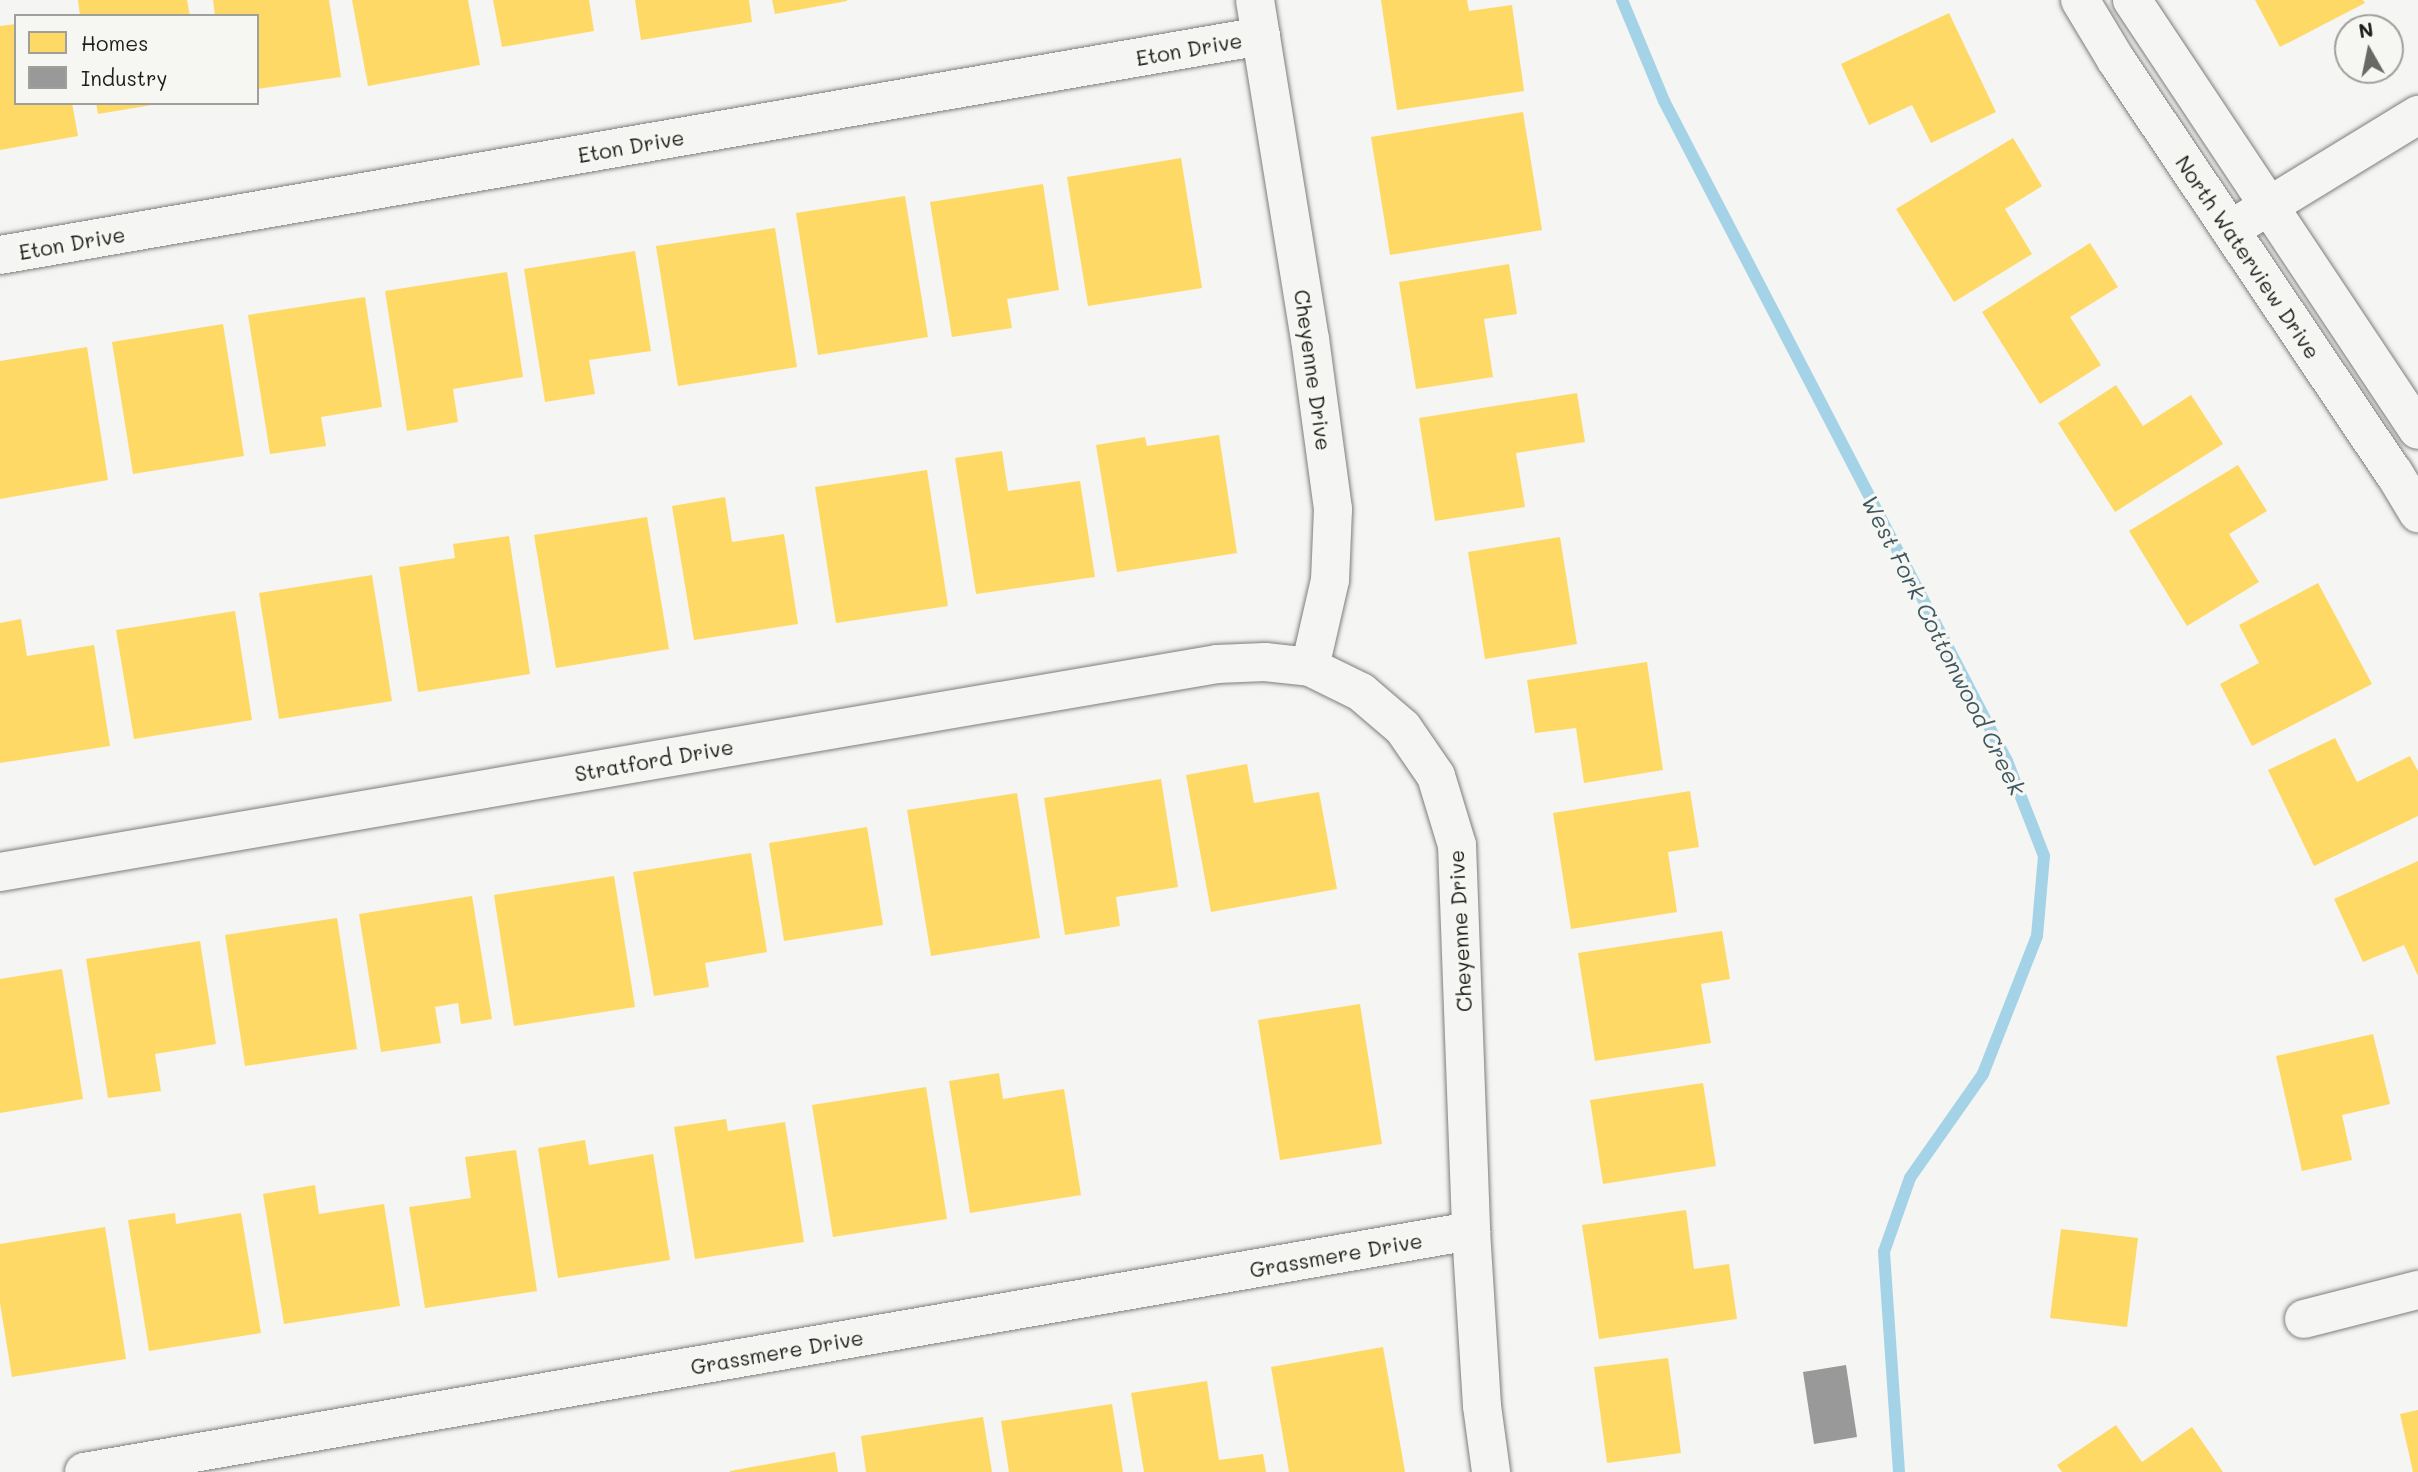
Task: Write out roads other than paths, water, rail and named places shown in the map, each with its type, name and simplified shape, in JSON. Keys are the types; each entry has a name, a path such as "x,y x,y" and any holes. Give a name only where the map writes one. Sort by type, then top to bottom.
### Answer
{"street":[{"name":"North Waterview Drive","path":"2080,0 2116,60 2418,513"},
{"path":"2132,0 2418,429"},
{"name":"Eton Drive","path":"0,256 1258,18"},
{"name":"Cheyenne Drive","path":"1258,18 1310,339 1333,509 1330,580 1310,667 1361,692 1403,728 1436,776 1457,845 1471,1231 1482,1406 1491,1472"},
{"path":"2230,230 2418,116"},
{"name":"Stratford Drive","path":"0,872 1217,664 1265,662 1310,667"},
{"name":"Grassmere Drive","path":"83,1472 1471,1231"},
{"path":"2304,1319 2418,1290"}],"waterway":[{"name":"West Fork Cottonwood Creek","path":"1622,0 1664,101 2007,761 2044,856 2037,936 1983,1074 1910,1178 1884,1252 1899,1472"}]}
